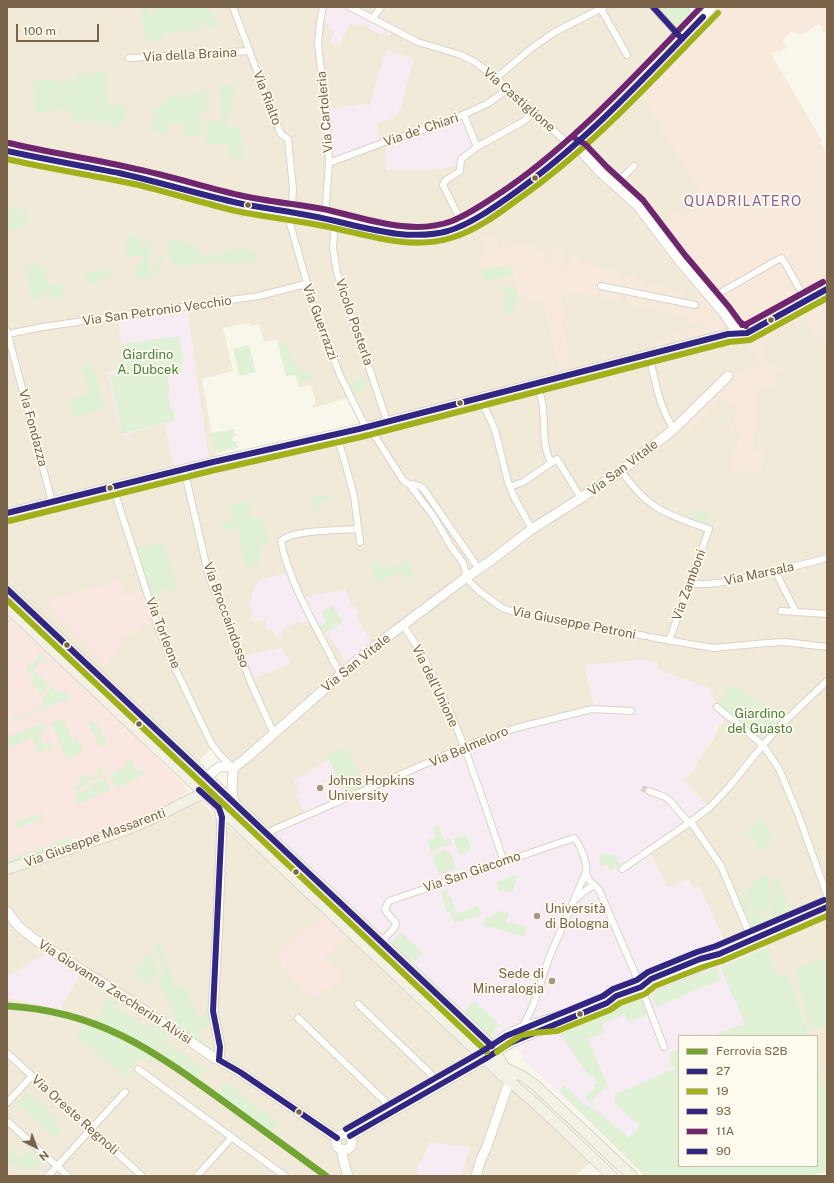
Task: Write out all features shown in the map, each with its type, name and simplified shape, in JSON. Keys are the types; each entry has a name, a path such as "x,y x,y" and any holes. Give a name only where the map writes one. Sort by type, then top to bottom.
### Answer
{"main road":[{"path":"7,589 494,1049 499,1061 505,1068 528,1079 632,1176"},
{"path":"7,607 509,1082 536,1104 612,1176"},
{"path":"203,793 207,778"},
{"name":"Via Giuseppe Massarenti","path":"7,870 135,826 170,811 203,793 218,788"},
{"path":"601,1166 610,1155"}],"street":[{"name":"Via Rialto","path":"233,7 275,120 281,134 287,137 288,140 293,185 292,205 290,212"},
{"name":"Via Cartoleria","path":"324,7 320,22 318,45 327,119 330,163 325,218"},
{"name":"Via Castiglione","path":"350,7 418,42 461,55 475,62 496,78 572,146 580,150 601,173 637,205 678,260 711,298 734,328 742,333"},
{"path":"373,18 381,7"},
{"path":"653,7 682,38"},
{"path":"693,7 703,17"},
{"path":"7,151 132,176 239,203 325,218 377,230 423,235 448,230 463,225 489,210 525,185 572,146 619,104 712,7"},
{"path":"496,78 533,47 554,32 603,8 626,55"},
{"name":"Via della Braina","path":"129,58 250,52"},
{"name":"Via de' Chiari","path":"330,163 390,140 440,125 487,104 508,89"},
{"path":"463,225 443,185 446,180 460,171 460,161 463,157 477,147 524,121 534,113"},
{"path":"464,115 477,147"},
{"path":"617,186 634,166"},
{"name":"Via Guerrazzi","path":"290,212 290,224 306,284 319,322 336,365 363,422 373,433 397,472 403,480 409,484 434,517 450,545 463,563 467,577"},
{"name":"Vicolo Posterla","path":"335,220 333,247 336,269 387,421"},
{"path":"711,298 782,258 806,300"},
{"name":"Via San Petronio Vecchio","path":"8,336 42,327 259,296 306,284"},
{"path":"601,286 695,305"},
{"path":"7,513 184,469 367,427 728,334 747,333 827,289"},
{"name":"Via Fondazza","path":"8,336 52,502"},
{"path":"649,354 664,410 674,429"},
{"name":"Via San Vitale","path":"218,788 228,780 232,770 341,674 403,625 532,529 621,471 674,429 728,376"},
{"path":"537,383 544,412 544,432 548,456 551,462"},
{"path":"480,397 496,430 502,463 510,487 532,529"},
{"path":"336,434 354,496 357,529 360,542"},
{"path":"510,487 523,482 556,459 581,498"},
{"name":"Via Broccaindosso","path":"184,469 209,577 254,690 274,734"},
{"name":"Via Zamboni","path":"621,471 639,492 655,506 671,516 709,529 669,640"},
{"path":"409,484 418,485 423,488 458,539 485,565"},
{"name":"Via Torleone","path":"113,487 157,623 174,666 211,743 218,754 232,770"},
{"path":"341,674 308,613 292,577 281,541 284,538 311,532 357,529"},
{"path":"450,545 458,539"},
{"name":"Via Marsala","path":"689,583 721,583 790,568 827,558"},
{"path":"775,571 796,612"},
{"name":"Via Giuseppe Petroni","path":"467,577 480,591 504,609 648,637 716,648 767,642 789,642 827,647"},
{"path":"781,611 827,614"},
{"name":"Via dell'Unione","path":"403,625 414,640 437,686 464,748 504,862"},
{"path":"622,869 690,823 710,807 729,787 783,723 827,683"},
{"path":"717,707 763,745 779,769 786,783 827,895"},
{"name":"Via Belmeloro","path":"266,833 506,731 592,709 632,711"},
{"path":"207,778 221,766 232,770 232,793 234,803"},
{"path":"649,791 665,797 670,801 690,823 721,866 752,940"},
{"path":"219,808 222,817 213,1011 220,1047 219,1060"},
{"path":"221,837 229,827 238,826"},
{"name":"Via San Giacomo","path":"381,942 396,925 385,909 389,901 574,838 577,842 587,870"},
{"path":"587,870 588,879 599,890 641,987 664,1047"},
{"path":"527,1026 549,958 587,870"},
{"path":"574,902 585,891 594,885"},
{"path":"494,1049 504,1036 527,1026 553,1021 607,1003 616,996 641,987 654,986 702,966 719,954 827,907"},
{"name":"Via Giovanna Zaccherini Alvisi","path":"7,911 18,926 37,941 338,1138"},
{"path":"372,952 381,942"},
{"path":"358,1004 435,1078 440,1085"},
{"path":"298,1018 395,1111"},
{"path":"348,1176 342,1149 337,1144 338,1138 343,1134 350,1136 485,1059 485,1053 539,1032 553,1021"},
{"path":"505,1068 503,1064 505,1055 508,1049 516,1041"},
{"path":"220,1047 224,1052 230,1066"},
{"name":"Via Oreste Regnoli","path":"7,1053 142,1176"},
{"path":"138,1069 285,1176"},
{"path":"476,1176 509,1082 512,1077 517,1074"},
{"path":"7,1103 32,1076"},
{"path":"48,1176 125,1092"},
{"path":"7,1121 68,1176"},
{"path":"342,1149 347,1149 351,1145 352,1141 350,1136"},
{"path":"197,1176 232,1137"}],"shaded area":[{"path":"7,7 718,7 827,296 827,1099 818,1068 818,1035 809,1035 789,975 779,978 768,947 757,951 750,936 726,944 699,886 694,889 688,879 668,888 650,853 707,805 683,781 694,771 698,760 714,739 718,726 716,704 710,689 657,669 658,663 642,660 586,665 587,677 594,704 593,709 271,830 240,801 233,792 234,783 238,776 235,765 215,745 197,762 7,583","holes":["187,310 209,460 172,459 165,423 129,433 109,372 125,369","249,323 250,326 259,324 264,342 277,339 286,376 296,375 299,388 311,385 316,404 312,405 313,408 347,398 360,425 216,458 202,379 233,371 223,328"]},
{"path":"327,7 340,7 392,33 390,36 384,33 382,35 361,24 359,27 350,23 339,46 330,42 335,32 327,28 329,25 324,22"},
{"path":"701,7 827,7 827,36 819,24 801,35 791,32 782,40 787,48 771,54 820,137 822,141 820,142 827,153 827,345 825,342 821,344 804,317 769,335 770,338 761,342 764,346 762,350 768,363 766,364 787,370 774,375 777,385 754,392 754,396 756,396 757,419 754,437 754,450 761,450 764,458 762,459 763,472 731,473 734,465 730,464 741,437 729,431 739,407 729,404 728,406 720,399 688,431 685,428 665,444 662,442 662,436 656,425 659,424 660,426 668,423 670,426 731,376 758,364 748,342 741,342 736,337 656,350 655,344 667,341 666,336 678,333 679,336 687,334 686,330 704,326 703,323 696,322 696,320 688,322 689,315 677,312 676,314 656,312 656,307 649,307 649,300 646,299 645,308 633,304 632,307 628,306 629,301 625,300 625,294 622,294 621,300 600,298 602,289 600,288 598,296 577,294 560,296 566,319 562,320 571,370 560,373 549,323 541,302 528,303 523,297 518,296 511,266 481,269 480,262 485,247 483,246 483,238 497,237 497,245 499,245 499,249 502,249 502,244 506,244 507,246 507,241 513,243 530,244 539,248 539,250 547,251 546,266 549,267 550,248 556,249 564,252 560,260 565,262 560,270 563,270 573,254 590,265 592,264 613,271 619,274 618,276 629,279 630,276 635,277 634,279 645,284 643,290 646,290 649,283 683,293 682,295 696,303 702,293 682,270 681,272 646,232 697,203 699,191 640,93 706,25"},
{"path":"386,50 414,59 401,107 397,114 389,120 376,123 380,143 332,160 328,109 357,105 361,103 370,106"},
{"path":"463,117 474,146 457,160 457,165 435,170 386,170 386,144"},
{"path":"187,309 209,460 174,468 165,423 122,436 108,372 125,369 118,320"},
{"path":"287,573 309,620 301,624 299,621 282,630 283,633 280,635 282,638 277,638 272,629 268,630 266,619 255,622 254,620 251,621 250,617 253,616 249,600 252,599 251,593 259,580"},
{"path":"118,580 123,594 130,594 143,590 153,622 134,633 120,637 121,647 105,667 46,607 51,601"},
{"path":"344,588 353,607 355,606 359,613 355,615 373,644 347,664 328,634 322,637 305,598 318,593 320,595 329,592 337,592"},
{"path":"7,616 110,709 189,791 173,803 125,824 79,840 77,838 71,839 71,843 7,864"},
{"path":"282,648 291,664 254,678 245,655"},
{"name":"Università di Bologna","path":"642,660 657,662 657,669 711,689 716,704 726,716 721,726 718,726 716,730 717,733 698,760 694,771 683,781 707,805 707,811 650,853 668,888 688,879 694,889 699,886 726,944 754,945 757,951 768,947 779,978 789,974 809,1035 678,1035 678,1167 818,1167 818,1068 827,1099 827,1171 810,1176 647,1176 523,1060 524,1055 497,1034 491,1040 271,830 506,731 593,709 594,704 586,665"},
{"name":"Johns Hopkins University","path":"329,760 347,797 306,815 295,796 301,793 293,781"},
{"path":"197,797 213,814 242,837 590,1163 575,1176 7,1176 7,869 97,837"},
{"path":"326,915 348,936 324,959 342,977 314,999 281,965 282,961 278,951"},
{"path":"47,953 80,975 60,1009 7,998 7,976"},
{"path":"430,1142 470,1147 461,1176 416,1176 419,1172 415,1169 422,1159"}],"green space":[{"path":"141,7 147,7 149,16 152,15 151,13 154,13 154,7 213,7 210,8 218,27 205,29 202,19 200,20 201,25 199,25 200,30 164,33 162,34 162,40 146,42"},
{"path":"658,7 686,7 695,16 679,31"},
{"path":"97,72 106,72 108,104 126,106 125,118 120,122 117,131 110,131 110,119 108,119 107,123 71,121 70,110 64,110 64,81 76,83 76,74 97,74"},
{"path":"50,77 57,79 57,81 63,82 64,109 53,109"},
{"path":"49,79 53,111 36,113 32,81"},
{"path":"234,84 235,95 232,96 232,111 230,113 230,118 227,120 227,126 239,127 244,158 229,158 228,144 206,145 206,122 219,121 221,119 219,86"},
{"path":"201,90 206,90 207,111 199,112 201,136 184,136 184,122 169,122 168,132 165,135 161,135 159,131 153,131 154,108 163,105 167,99 167,96 182,95 182,101 185,101 185,93 200,93"},
{"path":"18,206 19,220 22,220 23,209 28,209 28,223 21,224 21,230 9,230 7,221 12,219 8,208"},
{"path":"126,235 140,237 141,244 145,245 147,236 151,237 149,252 150,272 154,271 162,254 165,256 159,268 159,273 151,274 150,278 137,280 134,265 143,263 143,255 126,257"},
{"path":"168,240 194,244 201,256 216,255 222,252 223,262 180,266 178,268 172,262 169,255"},
{"path":"234,249 256,251 258,261 225,263 224,251"},
{"path":"39,263 40,269 46,268 48,285 62,283 64,298 50,298 49,292 45,294 46,297 33,300 24,265"},
{"path":"511,266 513,275 484,281 481,269"},
{"path":"111,269 112,277 101,278 102,282 86,285 84,273"},
{"path":"515,286 518,296 513,313 507,315 503,302 506,299 504,292 499,289"},
{"name":"Giardino A. Dubcek","path":"179,336 184,364 181,365 182,372 167,375 171,409 173,409 176,420 122,434 110,375 127,372 122,344"},
{"path":"278,344 286,344 293,364 297,365 300,373 306,371 307,373 309,372 312,380 298,383 296,375 286,376"},
{"path":"249,345 256,372 239,376 233,349"},
{"path":"91,365 94,368 104,409 73,418 69,399 89,394 81,366"},
{"path":"363,377 367,387 353,393 349,383"},
{"path":"236,429 234,433 238,435 233,436 232,440 234,442 239,441 236,444 240,447 215,453 211,433"},
{"path":"333,494 333,499 317,502 318,510 314,513 311,497"},
{"path":"249,501 252,519 264,518 269,543 259,547 261,557 259,559 261,566 246,569 237,528 225,530 222,527 221,522 232,520 229,505"},
{"path":"695,508 710,513 705,526 690,521"},
{"path":"163,540 179,591 171,593 169,588 159,590 160,596 151,598 136,549"},
{"path":"403,559 407,559 407,561 409,561 415,576 412,579 414,582 412,584 409,577 406,579 404,573 399,575 397,570 393,572 394,575 378,583 377,580 375,581 371,564 381,562 383,568 402,564 404,562"},
{"path":"332,605 343,622 321,636 318,628 326,622 321,612"},
{"path":"38,652 48,661 45,664 41,661 33,670 50,685 40,695 37,688 33,687 30,679 33,678 33,676 25,669 31,662 33,664 38,659"},
{"name":"Giardino del Guasto","path":"728,685 739,688 781,720 762,741 719,706"},
{"path":"52,687 56,691 58,689 62,693 65,691 71,698 9,722 8,720 45,706 42,699"},
{"path":"63,719 72,738 76,736 84,752 66,759 51,723"},
{"path":"90,721 96,724 102,731 106,745 101,746 98,744 88,724"},
{"path":"44,723 47,729 39,733 44,744 52,741 54,746 39,753 32,738 7,749 7,737"},
{"path":"345,746 365,786 346,795 327,756"},
{"path":"131,759 136,769 138,771 144,771 145,775 116,788 109,774 128,765 127,761"},
{"path":"103,768 104,772 100,777 91,781 77,791 73,787 81,781 80,777 87,774 88,778 98,774 97,770"},
{"path":"106,779 111,790 77,805 74,799 78,793 87,790 91,784"},
{"path":"41,813 45,816 43,819 18,828 15,827 16,822"},
{"path":"761,818 771,836 772,841 766,844 768,849 761,852 753,836 748,838 746,834 758,823 757,820"},
{"path":"438,825 444,840 450,838 452,844 431,852 427,840 436,837 433,827"},
{"path":"466,834 471,847 469,851 459,855 454,839"},
{"path":"70,837 72,841 71,843 7,864 7,860 44,846 46,849 49,849 51,844"},
{"path":"445,850 451,853 456,868 439,875 432,855"},
{"path":"600,853 617,856 620,865 611,870 607,864 602,866 599,865"},
{"path":"766,873 770,884 771,894 769,904 764,913 754,909 746,892 754,881"},
{"path":"514,875 517,876 513,892 499,891 496,882"},
{"path":"778,876 791,910 768,919 766,915 774,897 772,878"},
{"path":"448,890 448,897 451,897 456,912 459,913 478,906 481,912 479,916 454,923 450,913 447,913 441,892"},
{"path":"743,894 752,911 763,916 765,921 750,927 737,896"},
{"path":"497,911 509,913 506,922 527,926 524,937 483,925 486,917 491,918"},
{"path":"401,932 423,953 413,963 391,943"},
{"path":"155,941 158,941 171,972 175,987 189,986 190,1003 195,1004 197,1016 209,1016 209,1028 199,1029 204,1045 212,1044 212,1052 170,1024 176,1016 159,984 164,969 153,945"},
{"path":"768,947 779,978 789,974 809,1035 715,1035 745,1023 720,967"},
{"path":"151,952 158,971 157,976 152,976 149,986 139,979 135,970"},
{"path":"826,958 827,1027 818,1027 810,1030 795,968"},
{"path":"716,967 721,979 657,1007 651,994"},
{"path":"111,994 117,999 113,1004 148,1029 154,1022 167,1031 165,1034 168,1036 149,1063 141,1059 132,1065 131,1071 136,1076 127,1077 75,1035 87,1020 92,1021 97,1017"},
{"path":"641,998 647,1015 629,1022 625,1014 602,1024 605,1032 588,1039 609,1089 603,1090 590,1102 585,1097 595,1087 593,1085 597,1083 594,1076 590,1077 557,1030"},
{"path":"474,1001 500,1025 490,1036 464,1012"},
{"path":"167,1042 206,1070 196,1085 157,1057"},
{"path":"678,1049 678,1167 818,1167 818,1068 827,1099 827,1171 810,1176 645,1176 559,1091 564,1085 581,1102 602,1115 629,1138 640,1126 615,1103 615,1094 674,1069 668,1054"},
{"path":"226,1083 279,1123 268,1137 214,1098"},
{"path":"27,1092 57,1119 53,1124 61,1131 55,1138 17,1103"},
{"path":"7,1145 20,1158 28,1150 40,1161 31,1171 27,1167 24,1171 16,1163 12,1167 7,1162"}],"tunnel":[{"path":"642,788 649,791"}],"rail line":[{"name":"S2B","path":"7,1006 39,1009 69,1016 96,1025 147,1049 197,1082 326,1176"}],"transit line":[{"name":"90","path":"653,7 682,39"},
{"name":"11A","path":"9,143 149,172 226,192 328,210 374,221 421,227 437,225 452,221 474,210 509,187 561,146 609,102 701,7"},
{"name":"19","path":"7,159 134,184 247,213 324,226 387,240 419,243 435,242 460,235 486,222 571,158 622,111 718,13"},
{"name":"90","path":"7,151 119,173 238,203 312,216 380,231 414,235 448,231 457,228 490,210 539,175 612,110 703,17"},
{"name":"11A","path":"576,139 585,144 607,167 643,200 685,255 740,322 746,326"},
{"name":"11A","path":"742,325 745,325 823,282"},
{"name":"27","path":"7,513 213,462 359,429 728,334 747,333 827,289"},
{"name":"19","path":"9,521 215,470 361,437 729,342 750,340 827,298"},
{"name":"27","path":"7,589 492,1046"},
{"name":"19","path":"7,600 487,1052"},
{"name":"27","path":"199,790 219,808 222,817 213,1011 220,1047 219,1060"},
{"name":"93","path":"346,1129 481,1052 506,1036 603,996 613,989 637,980 648,972 716,946 824,900"},
{"name":"27","path":"350,1136 485,1059 510,1043 607,1003 616,996 641,987 651,979 700,959 719,954 827,907"},
{"name":"19","path":"497,1052 522,1035 557,1031 610,1010 620,1003 645,994 655,986 722,961 827,916"},
{"name":"27","path":"219,1060 240,1072 337,1138"}],"place":[{"name":"Johns Hopkins University","path":"320,788"},
{"name":"Università di Bologna","path":"537,916"},
{"name":"Sede di Mineralogia","path":"552,981"}],"district":[{"name":"QUADRILATERO","path":"743,202"}]}
